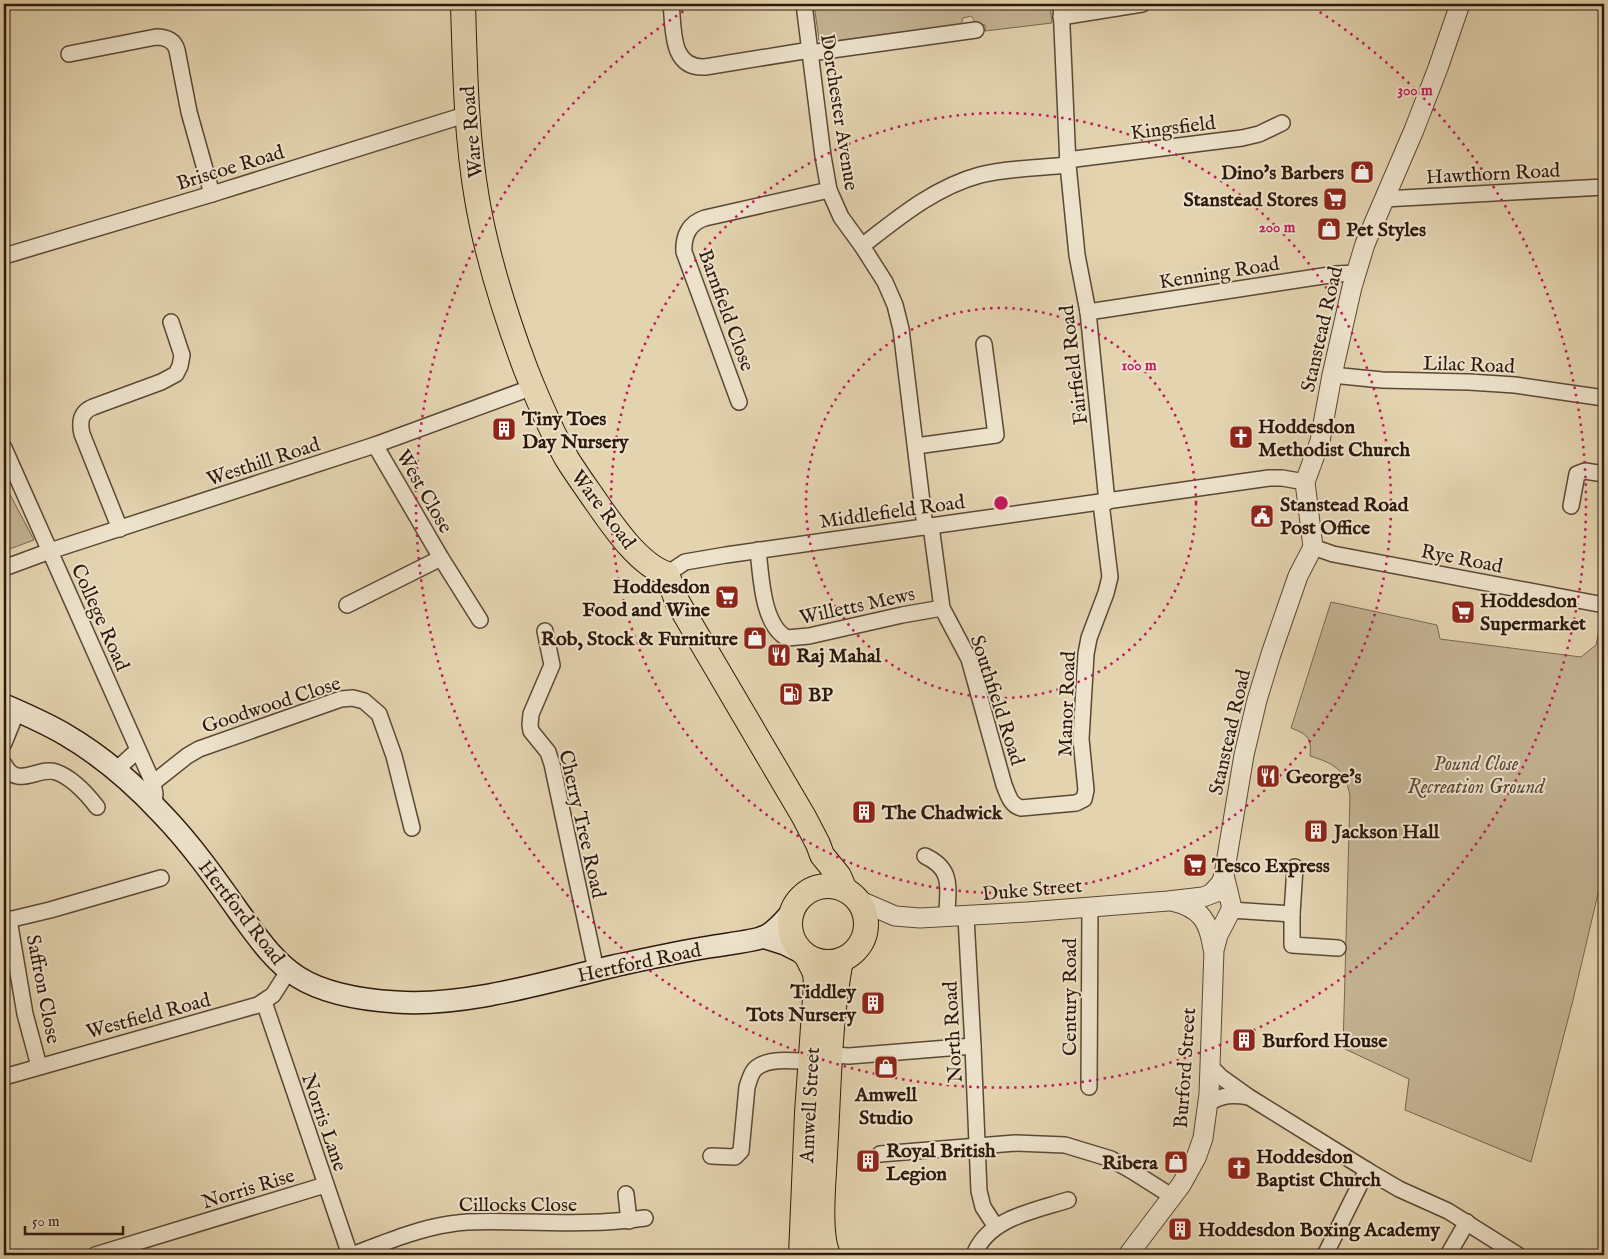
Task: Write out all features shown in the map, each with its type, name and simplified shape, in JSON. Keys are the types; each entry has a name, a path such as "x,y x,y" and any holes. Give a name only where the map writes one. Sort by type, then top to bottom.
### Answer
{"main road":[{"name":"Ware Road","path":"463,4 468,114 475,185 486,245 502,302 533,387 566,457 622,537 658,571 667,574"},
{"path":"667,574 677,601 804,817 822,855 862,907 866,921 864,938 859,947 847,958 825,963 804,954 793,941 790,932 791,913 801,897 808,891 832,886 851,895"},
{"name":"Hertford Road","path":"11,708 66,735 92,751 116,770 154,805 196,853 264,945 289,970 306,981 337,992 378,1000 412,1002 441,1001 482,995 686,951 763,937 781,924 791,913"},
{"path":"808,891 810,879 822,855"},
{"name":"Hertford Road","path":"763,937 785,944 804,954"},
{"name":"Amwell Street","path":"804,954 815,973 816,984 821,1058 822,1232 823,1246 828,1255"},
{"name":"Amwell Street","path":"801,1255 821,1058 842,960"}],"street":[{"path":"671,4 678,52 682,60 688,65 706,67 976,30"},
{"name":"Dorchester Avenue","path":"804,4 823,156 830,190 840,217 862,246 888,289 895,305 901,329 916,446"},
{"path":"1061,10 1142,4"},
{"name":"Stanstead Road","path":"1224,899 1224,875 1244,755 1257,700 1298,576 1314,547 1305,482 1318,447 1332,375 1356,273 1365,244 1436,75 1460,4"},
{"name":"Fairfield Road","path":"1061,10 1068,162 1077,255 1088,312 1104,503"},
{"path":"69,54 156,37 164,38 173,43 192,124 212,194"},
{"name":"Briscoe Road","path":"4,256 212,194 468,114"},
{"name":"Kingsfield","path":"862,246 927,198 959,182 995,172 1242,138 1259,134 1282,123"},
{"name":"Hawthorn Road","path":"1384,199 1604,188"},
{"name":"Barnfield Close","path":"739,402 684,252 686,235 695,222 704,218 830,190"},
{"name":"Kenning Road","path":"1088,312 1336,274 1356,273"},
{"path":"120,529 82,434 81,419 86,411 94,406 162,382 176,374 182,355 171,322"},
{"path":"916,446 996,435 984,344"},
{"name":"Lilac Road","path":"1332,375 1397,381 1515,385 1604,398"},
{"name":"Westhill Road","path":"4,568 50,551 375,445 533,387"},
{"name":"West Close","path":"375,445 441,558 480,620"},
{"name":"Southfield Road","path":"916,446 942,608 969,659 1004,785 1013,804 1016,807 1025,808 1076,803 1084,799 1086,790"},
{"name":"College Road","path":"4,448 152,783 155,794 154,805"},
{"path":"1571,506 1577,474 1585,471 1604,474"},
{"name":"Middlefield Road","path":"667,574 685,562 758,550 1274,478 1305,482"},
{"name":"Manor Road","path":"1086,790 1081,739 1084,664 1089,638 1103,602 1110,577 1104,503"},
{"name":"Rye Road","path":"1314,547 1333,554 1604,605"},
{"name":"Willetts Mews","path":"758,550 764,599 768,613 777,629 787,638 809,636 942,608"},
{"name":"West Close","path":"347,605 441,558"},
{"name":"Cherry Tree Road","path":"546,631 552,664 531,714 530,725 531,731 548,752 552,764 596,970"},
{"name":"Goodwood Close","path":"152,783 199,748 341,699 359,699 375,709 382,719 394,756 412,828"},
{"path":"4,743 11,708"},
{"path":"116,770 138,750"},
{"path":"4,764 6,769 15,775 23,777 49,770 56,772 80,788 97,807"},
{"name":"North Road","path":"926,856 939,863 946,875 957,917 973,1046 980,1200 986,1214 996,1227"},
{"path":"1295,868 1292,945 1338,948"},
{"name":"Saffron Close","path":"39,1066 25,1014 6,920 66,906 161,878"},
{"name":"Duke Street","path":"851,895 895,916 911,918 957,917 1090,907 1168,901 1203,896 1224,899"},
{"path":"1224,899 1292,914"},
{"name":"Burford Street","path":"1128,1255 1173,1197 1188,1174 1199,1149 1206,1126 1209,1103 1214,950 1224,899"},
{"name":"Burford Street","path":"1168,901 1188,906 1200,914 1205,920 1211,935 1214,950"},
{"name":"Century Road","path":"1089,1087 1090,907"},
{"name":"Westfield Road","path":"4,1077 251,1008 273,995 289,970"},
{"name":"Norris Lane","path":"264,1002 351,1255"},
{"path":"711,1156 735,1156 741,1151 747,1087 755,1068 761,1065 780,1060 973,1046"},
{"path":"1210,1066 1221,1077 1250,1097 1368,1170 1399,1189 1467,1222 1518,1255"},
{"path":"1209,1103 1220,1097 1230,1095 1250,1097"},
{"path":"880,1154 1036,1143 1075,1147 1121,1164 1173,1197"},
{"path":"1325,1255 1368,1170"},
{"name":"Norris Rise","path":"95,1255 326,1185"},
{"path":"626,1194 629,1221"},
{"path":"974,1255 981,1242 996,1227 1013,1218 1068,1200"},
{"name":"Cillocks Close","path":"351,1255 413,1233 451,1223 479,1221 590,1223 629,1221 645,1218"},
{"path":"1448,1255 1467,1222"}],"green space":[{"path":"814,4 1050,4 1052,23 985,31 985,25 977,24 971,16 963,18 961,24 835,41 819,40"},
{"path":"4,483 34,540 4,551"},
{"name":"Pound Close Recreation Ground","path":"1331,602 1437,625 1440,639 1581,657 1596,645 1602,618 1604,618 1604,868 1573,1000 1531,1162 1405,1110 1409,1079 1343,1048 1350,796 1345,779 1338,769 1310,756 1310,745 1305,735 1291,728"}],"place":[{"name":"Dino's Barbers","path":"1362,172"},
{"name":"Stanstead Stores","path":"1335,199"},
{"name":"Pet Styles","path":"1329,229"},
{"name":"Tiny Toes Day Nursery","path":"504,429"},
{"name":"Hoddesdon Methodist Church","path":"1241,437"},
{"name":"Stanstead Road Post Office","path":"1262,516"},
{"name":"Hoddesdon Food and Wine","path":"727,597"},
{"name":"Hoddesdon Supermarket","path":"1463,612"},
{"name":"Rob, Stock & Furniture","path":"755,638"},
{"name":"Raj Mahal","path":"779,655"},
{"name":"BP","path":"791,694"},
{"name":"George's","path":"1268,776"},
{"name":"The Chadwick","path":"864,812"},
{"name":"Jackson Hall","path":"1316,831"},
{"name":"Tesco Express","path":"1195,865"},
{"name":"Tiddley Tots Nursery","path":"873,1003"},
{"name":"Burford House","path":"1244,1040"},
{"name":"Amwell Studio","path":"886,1067"},
{"name":"Royal British Legion","path":"868,1161"},
{"name":"Ribera","path":"1176,1162"},
{"name":"Hoddesdon Baptist Church","path":"1239,1168"},
{"name":"Hoddesdon Boxing Academy","path":"1180,1229"}]}
